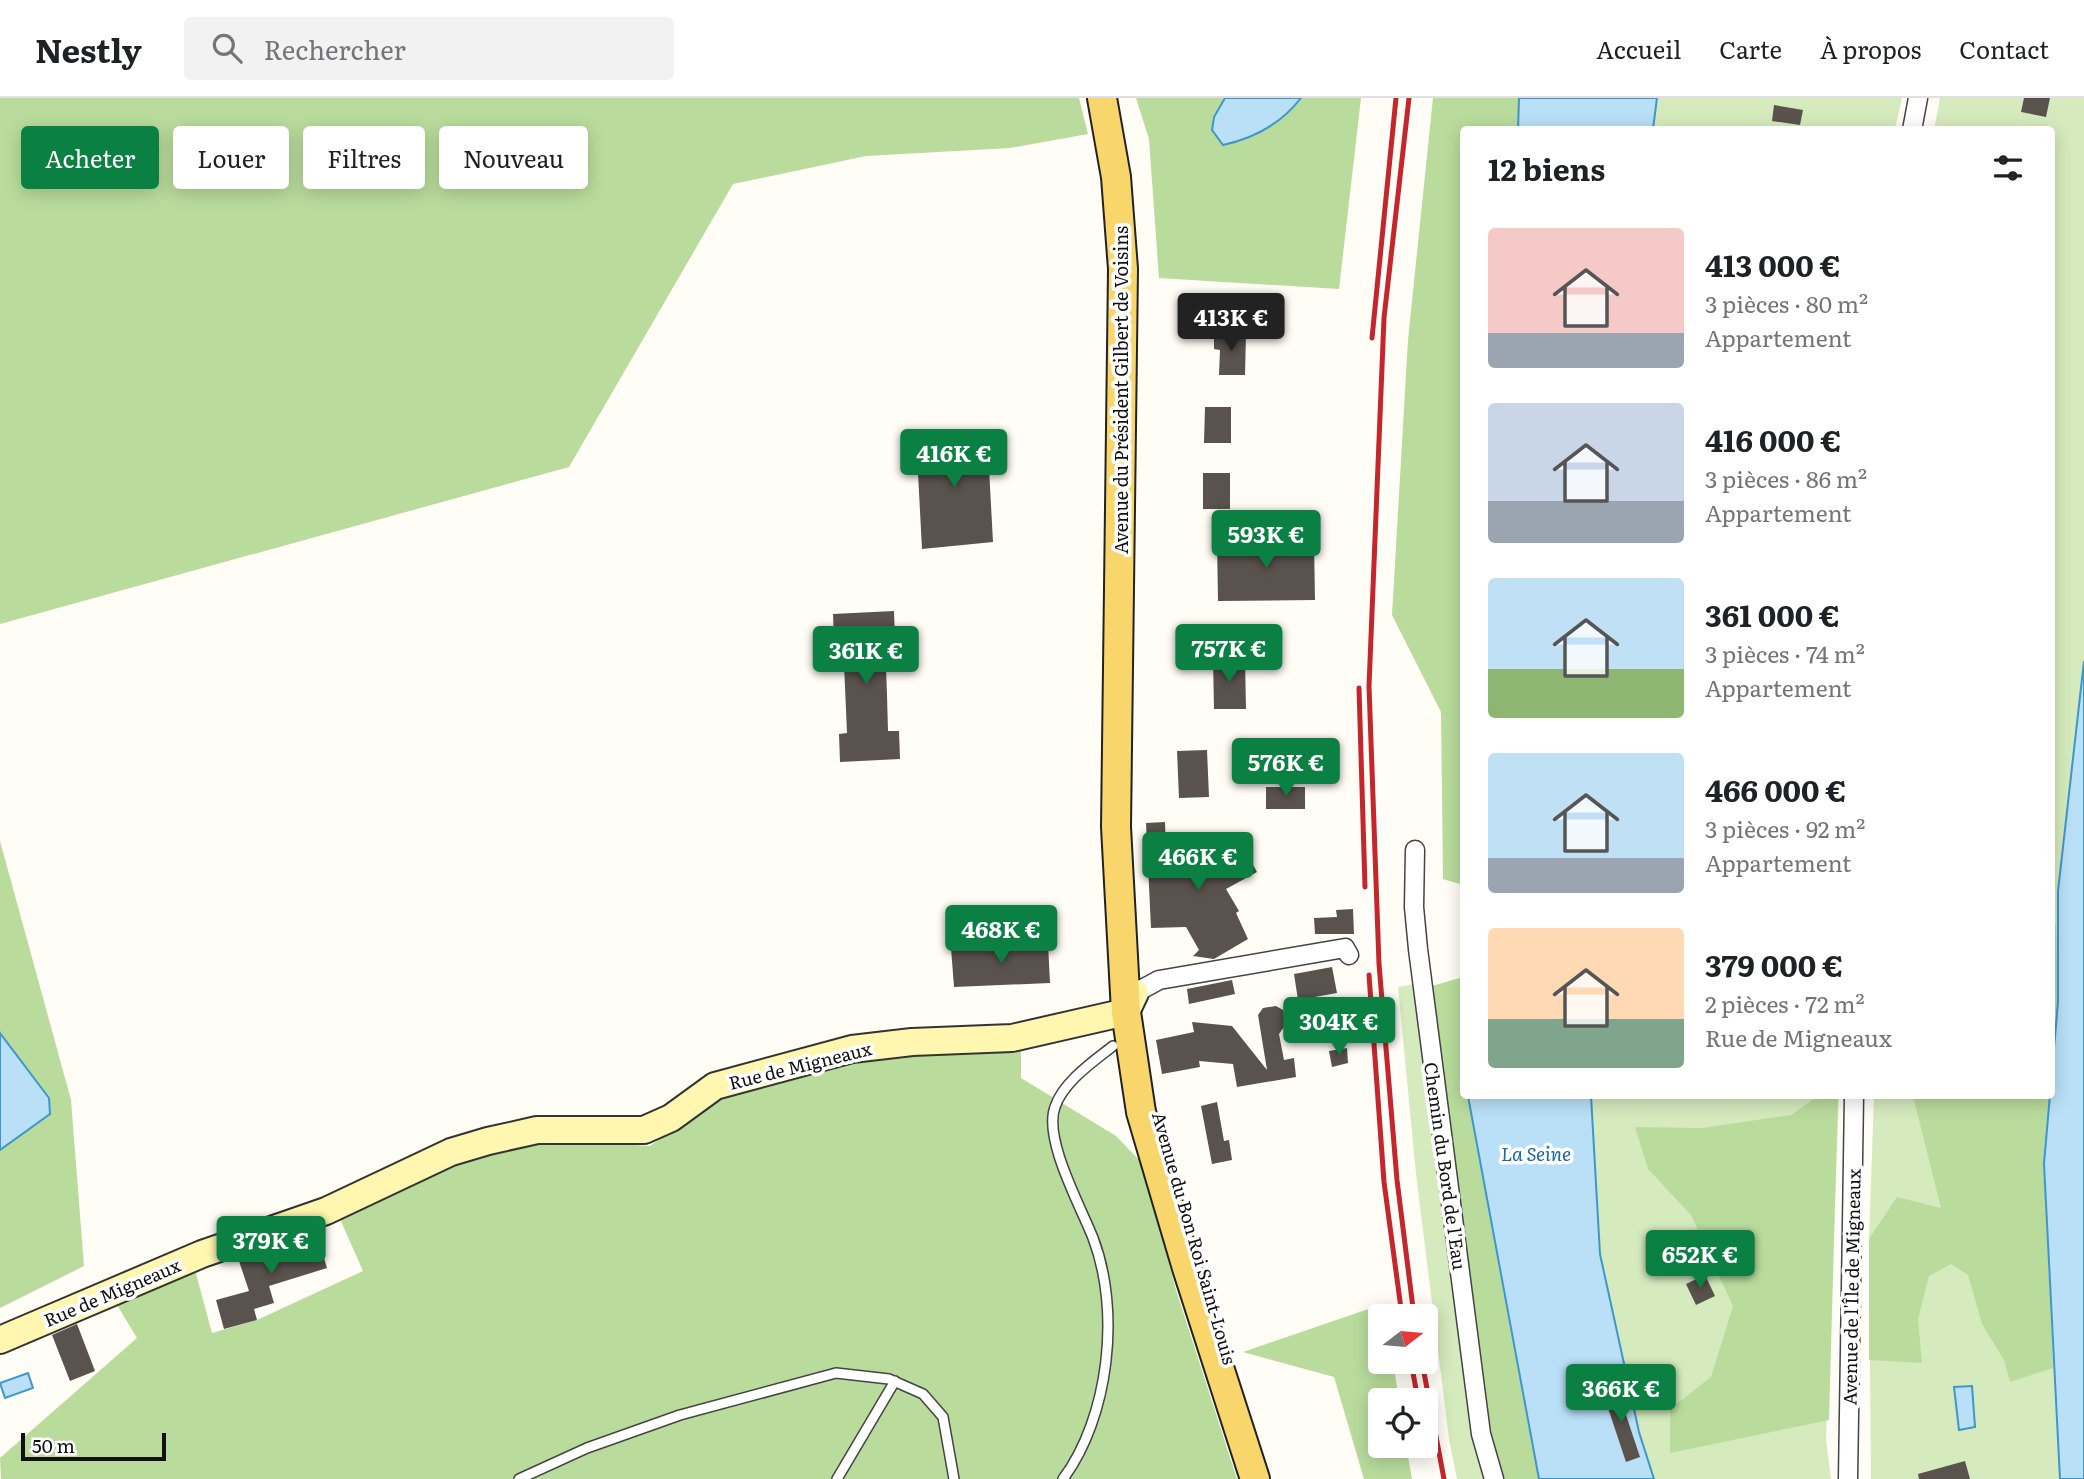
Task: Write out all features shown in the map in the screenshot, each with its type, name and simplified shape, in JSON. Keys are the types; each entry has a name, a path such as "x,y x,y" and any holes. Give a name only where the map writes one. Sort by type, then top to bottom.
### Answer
{"main road":[{"name":"Avenue du Président Gilbert de Voisins","path":"1102,98 1116,177 1123,269 1121,599 1116,827 1130,1002"},
{"name":"Avenue du Bon Roi Saint-Louis","path":"1130,1002 1145,1125 1195,1294 1255,1479"},
{"name":"Avenue du Bon Roi Saint-Louis","path":"1130,1002 1159,1118 1236,1380 1270,1479"}],"street":[{"path":"1913,126 1918,98"},
{"name":"Chemin du Bord de l'Eau","path":"1415,850 1418,949 1440,1129 1482,1434 1494,1479"},
{"path":"1130,1002 1159,980 1345,948 1349,955"},
{"name":"Rue de Migneaux","path":"0,1340 202,1254 326,1211 451,1152 537,1130 644,1130 671,1118 715,1086 852,1049 912,1042 1012,1038 1130,1002"},
{"name":"Avenue de l'Île de Migneaux","path":"1848,1479 1854,1099"}],"lane":[{"path":"1063,1479 1077,1460 1097,1412 1106,1365 1107,1319 1094,1241 1054,1136 1054,1107 1071,1082 1113,1046"},
{"path":"519,1479 587,1448 680,1415 836,1373 895,1381 923,1394 943,1417 954,1479"},
{"path":"837,1479 895,1381"}],"green space":[{"path":"0,98 1079,98 1088,134 1010,148 866,156 733,184 569,467 0,624"},
{"path":"1136,98 1361,98 1339,289 1159,278 1149,139"},
{"path":"1433,98 1519,98 1518,126 1460,126 1460,884 1443,879 1441,712 1392,615 1408,340"},
{"path":"1657,98 1902,98 1896,126 1654,126"},
{"path":"1940,98 2084,98 2084,661 2058,891 2058,1002 2055,1035 2055,126 1935,126"},
{"path":"0,841 71,1100 84,1266 0,1308"},
{"path":"2055,924 2056,924 2058,1002 2055,1035"},
{"path":"1460,978 1460,1099 1469,1099 1539,1479 1502,1479 1489,1437 1432,986"},
{"path":"1415,984 1480,1466 1484,1479 1457,1479 1449,1439 1438,1351 1438,1304 1432,1304 1416,1174 1398,987"},
{"path":"1021,1047 1021,1078 1116,1136 1142,1163 1176,1290 1237,1479 1,1479 0,1458 137,1338 114,1300 195,1270 212,1333 257,1320 363,1271 340,1219 451,1167 513,1148 596,1137 597,1143 650,1146 727,1091 880,1055"},
{"path":"1591,1099 1839,1099 1826,1439 1831,1479 1654,1479 1639,1432 1600,1254"},
{"path":"1814,1099 1838,1099 1829,1420 1670,1453 1670,1409 1711,1377 1733,1306 1691,1215 1648,1169 1635,1127 1702,1128 1791,1115"},
{"path":"1874,1099 2050,1099 2044,1164 2060,1479 1871,1479 1869,1239"},
{"path":"1914,1099 2050,1099 2044,1164 2053,1368 2010,1382 2004,1360 1982,1324 1968,1275 1951,1264 1929,1276 1918,1319 1922,1363 1869,1360 1869,1239 1897,1197 1941,1208"},
{"path":"1368,1309 1368,1374 1395,1374 1397,1388 1368,1388 1368,1458 1408,1458 1412,1479 1364,1479 1334,1377 1243,1352"}],"water":[{"path":"1225,98 1301,98 1285,115 1266,129 1223,145 1212,130 1214,117"},
{"path":"1519,98 1657,98 1653,126 1518,126"},
{"path":"2084,661 2084,1479 2060,1479 2044,1164 2050,1099 2055,1099 2058,891"},
{"path":"0,1033 49,1098 50,1114 0,1150"},
{"name":"La Seine","path":"1469,1099 1591,1099 1600,1254 1639,1432 1654,1479 1539,1479"},
{"path":"28,1373 33,1388 5,1398 0,1383"},
{"path":"1972,1386 1975,1427 1959,1430 1954,1387"}],"building":[{"path":"2024,98 2050,98 2046,117 2021,112"},
{"path":"1774,105 1803,110 1800,125 1772,121"},
{"path":"1214,333 1246,334 1245,375 1219,375 1220,350 1214,349"},
{"path":"1205,407 1231,407 1231,443 1204,443"},
{"path":"987,431 993,542 922,549 916,435"},
{"path":"1203,473 1230,473 1230,509 1203,509"},
{"path":"1314,540 1315,600 1218,601 1217,541"},
{"path":"894,611 895,639 885,640 888,731 899,731 900,759 840,762 839,734 847,733 843,641 834,642 833,614"},
{"path":"1213,659 1245,659 1246,709 1214,709"},
{"path":"1207,750 1209,797 1179,798 1177,751"},
{"path":"1266,787 1305,787 1305,809 1266,809"},
{"path":"1165,822 1166,850 1172,851 1174,870 1236,835 1257,872 1226,889 1239,911 1236,913 1248,939 1214,959 1193,956 1199,950 1186,927 1151,928 1146,823"},
{"path":"1353,909 1354,934 1315,934 1314,918 1337,917 1336,910"},
{"path":"1048,943 1050,983 954,987 951,948"},
{"path":"1332,967 1337,993 1298,1000 1294,974"},
{"path":"1232,980 1235,994 1189,1004 1187,989"},
{"path":"1276,1006 1283,1010 1286,1024 1279,1034 1284,1060 1294,1058 1296,1077 1237,1087 1233,1064 1199,1061 1200,1067 1162,1074 1156,1040 1194,1032 1192,1022 1232,1026 1267,1070 1258,1015 1263,1008"},
{"path":"1347,1048 1348,1063 1332,1067 1329,1051"},
{"path":"1217,1102 1224,1141 1229,1140 1232,1160 1212,1164 1201,1106"},
{"path":"316,1231 327,1268 269,1286 274,1303 254,1309 257,1320 224,1329 216,1300 249,1291 238,1258"},
{"path":"1705,1275 1715,1296 1696,1305 1686,1284"},
{"path":"77,1324 95,1371 70,1381 52,1335"},
{"path":"1616,1385 1640,1457 1626,1462 1602,1390"},
{"path":"1965,1461 1970,1479 1919,1479 1918,1474"}],"railway":[{"path":"1372,338 1396,98"},
{"path":"1409,98 1384,318 1369,686 1379,964 1397,1180 1412,1304"},
{"path":"1359,688 1365,887"},
{"path":"1369,975 1384,1182 1400,1304"},
{"path":"1413,1374 1416,1388"},
{"path":"1424,1374 1444,1479"}]}
